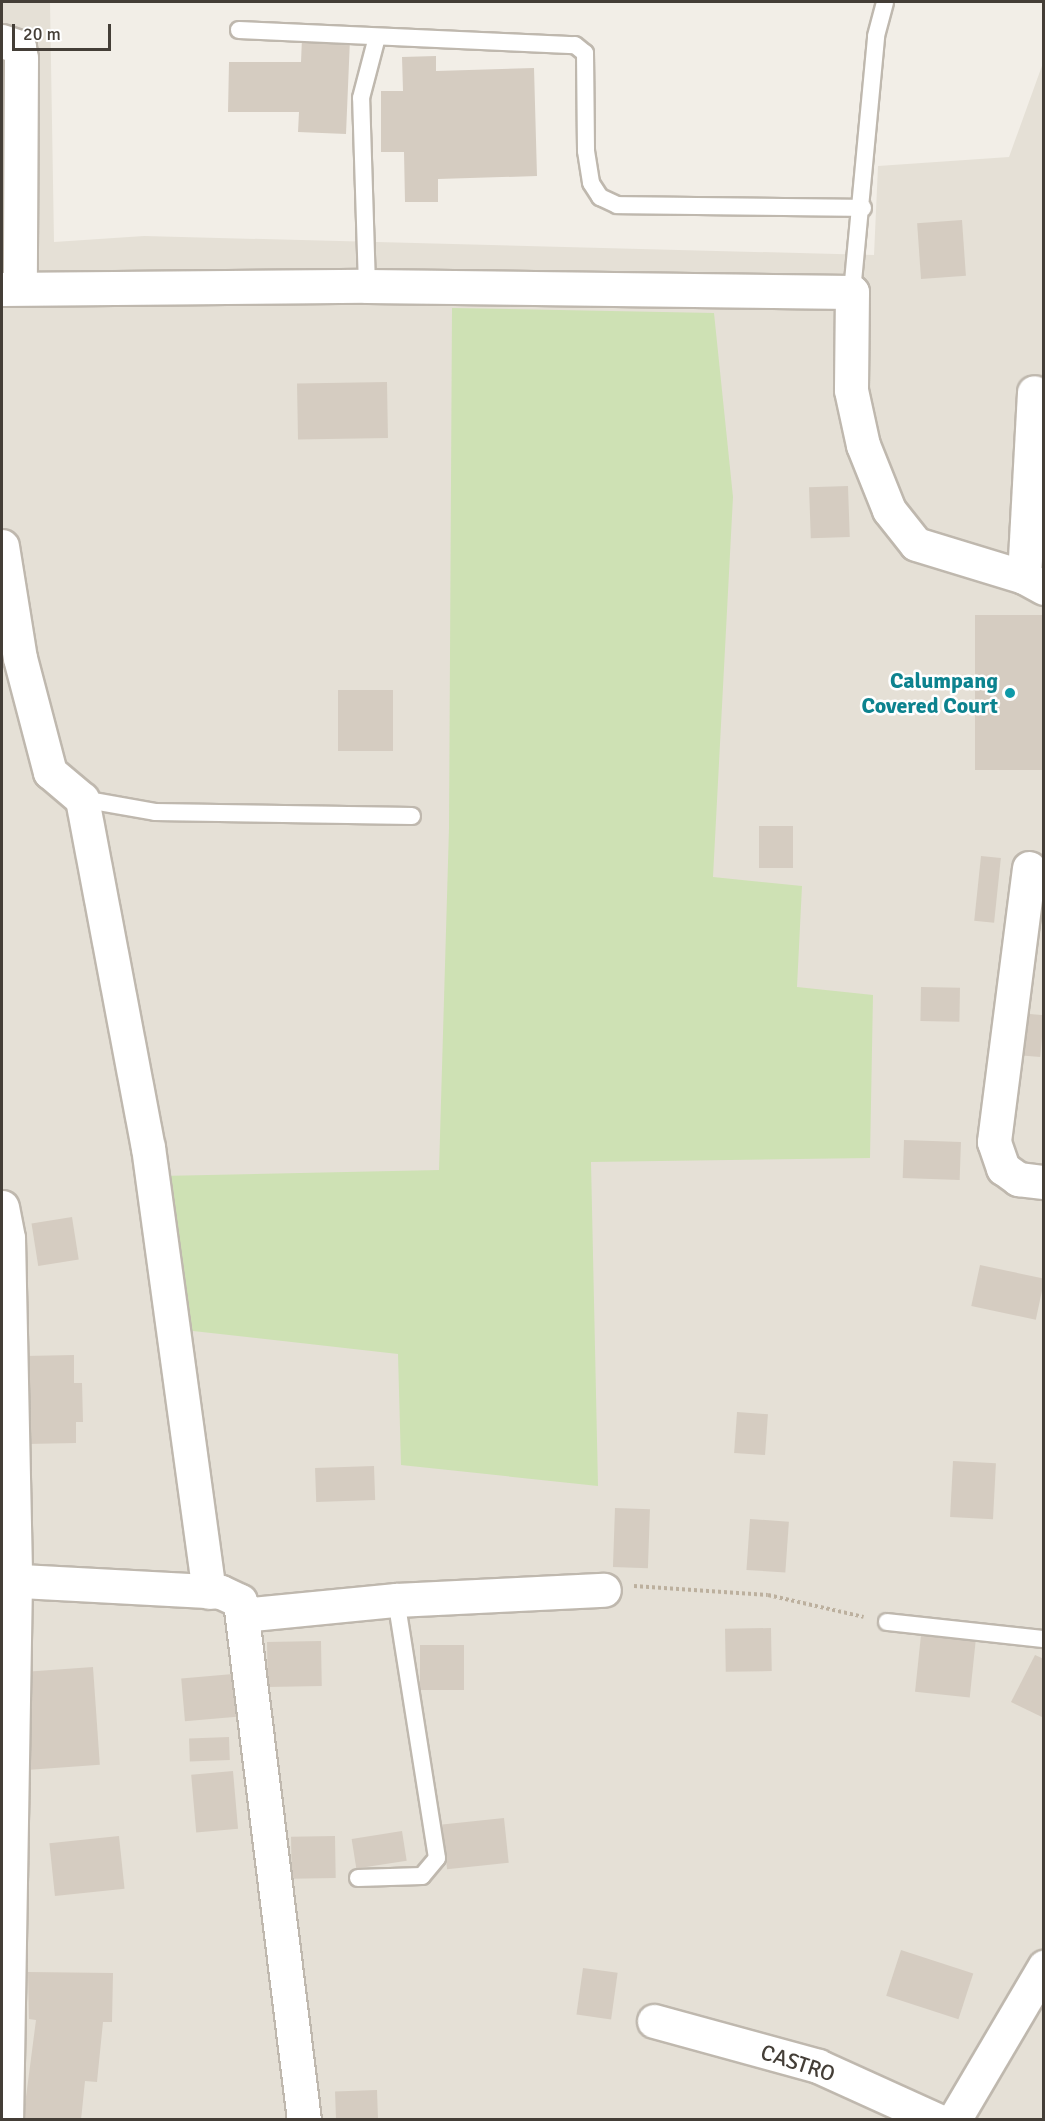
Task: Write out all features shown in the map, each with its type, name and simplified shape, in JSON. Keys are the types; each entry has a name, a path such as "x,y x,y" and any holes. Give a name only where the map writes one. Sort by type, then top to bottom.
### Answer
{"street":[{"path":"2,41 19,47 21,58 11,288 367,286 852,292 851,390 863,445 889,510 916,544 1034,583 1034,392"},
{"path":"2,546 20,658 50,772 82,799 148,1147 209,1592"},
{"path":"1029,868 994,1142 1003,1168 1018,1179 1044,1182"},
{"path":"2,1207 8,1238 6,2120"},
{"path":"8,1580 209,1592 240,1601 304,2120"},
{"path":"242,1615 396,1600 604,1590"},
{"path":"954,2120 1044,1967"},
{"name":"CASTRO","path":"654,2022 818,2066 937,2120"}],"lane":[{"path":"852,292 863,208 876,36 885,2"},
{"path":"238,30 580,48 586,67 591,183 600,197 617,205 863,208"},
{"path":"367,286 361,98 377,37"},
{"path":"82,799 155,812 412,816"},
{"path":"358,1878 422,1875 437,1858 396,1600"},
{"path":"887,1622 1044,1639"}],"path":[{"path":"604,1590 642,1586 768,1595 887,1622"}],"shaded area":[{"path":"2,2 50,2 54,242 144,236 874,255 878,166 1009,157 1043,63 1043,2119 2,2120"}],"green space":[{"path":"452,308 714,313 733,497 713,877 802,886 797,987 873,995 870,1158 591,1162 598,1486 401,1465 398,1354 175,1329 160,1176 439,1170 449,828"}],"building":[{"path":"302,38 350,39 346,134 298,132 299,112 228,112 229,62 301,62"},
{"path":"436,56 436,71 534,68 537,176 438,179 438,202 405,202 404,152 381,152 381,91 403,91 402,57"},
{"path":"962,220 966,276 921,279 917,223"},
{"path":"387,382 388,438 298,440 297,384"},
{"path":"848,486 850,537 811,538 809,487"},
{"name":"Calumpang Covered Court","path":"975,615 1044,615 1044,770 975,770"},
{"path":"338,690 393,690 393,751 338,751"},
{"path":"759,826 793,826 793,868 759,868"},
{"path":"981,856 1001,858 994,923 974,921"},
{"path":"921,987 960,988 959,1022 920,1021"},
{"path":"1019,1013 1044,1015 1040,1057 1015,1055"},
{"path":"904,1140 961,1142 960,1180 903,1178"},
{"path":"72,1217 79,1259 38,1266 32,1223"},
{"path":"980,1265 1044,1279 1036,1320 971,1306"},
{"path":"74,1355 74,1383 82,1383 83,1422 76,1422 76,1443 27,1444 25,1356"},
{"path":"737,1412 768,1414 765,1455 734,1453"},
{"path":"953,1461 996,1463 993,1519 950,1517"},
{"path":"374,1466 375,1500 316,1502 315,1468"},
{"path":"615,1508 650,1509 648,1568 613,1567"},
{"path":"750,1519 789,1522 785,1573 746,1570"},
{"path":"771,1628 772,1671 726,1672 725,1629"},
{"path":"921,1635 976,1641 970,1697 915,1692"},
{"path":"321,1641 322,1686 268,1687 267,1642"},
{"path":"420,1645 464,1645 464,1690 420,1690"},
{"path":"1035,1655 1044,1659 1044,1718 1011,1702"},
{"path":"93,1667 100,1765 30,1770 23,1672"},
{"path":"233,1674 237,1717 185,1721 181,1679"},
{"path":"229,1737 230,1760 190,1761 189,1738"},
{"path":"233,1771 238,1829 196,1832 191,1775"},
{"path":"504,1818 509,1863 447,1869 442,1824"},
{"path":"402,1831 407,1861 356,1869 352,1839"},
{"path":"119,1836 125,1889 55,1896 49,1843"},
{"path":"335,1836 336,1878 292,1879 291,1837"},
{"path":"901,1950 973,1973 958,2019 886,1996"},
{"path":"583,1968 618,1973 611,2019 576,2015"},
{"path":"28,1972 113,1973 112,2022 103,2022 97,2082 85,2081 81,2120 23,2120 36,2020 29,2019"},
{"path":"377,2090 378,2120 336,2120 335,2091"}],"place":[{"name":"Calumpang Covered Court","path":"1010,693"}]}
